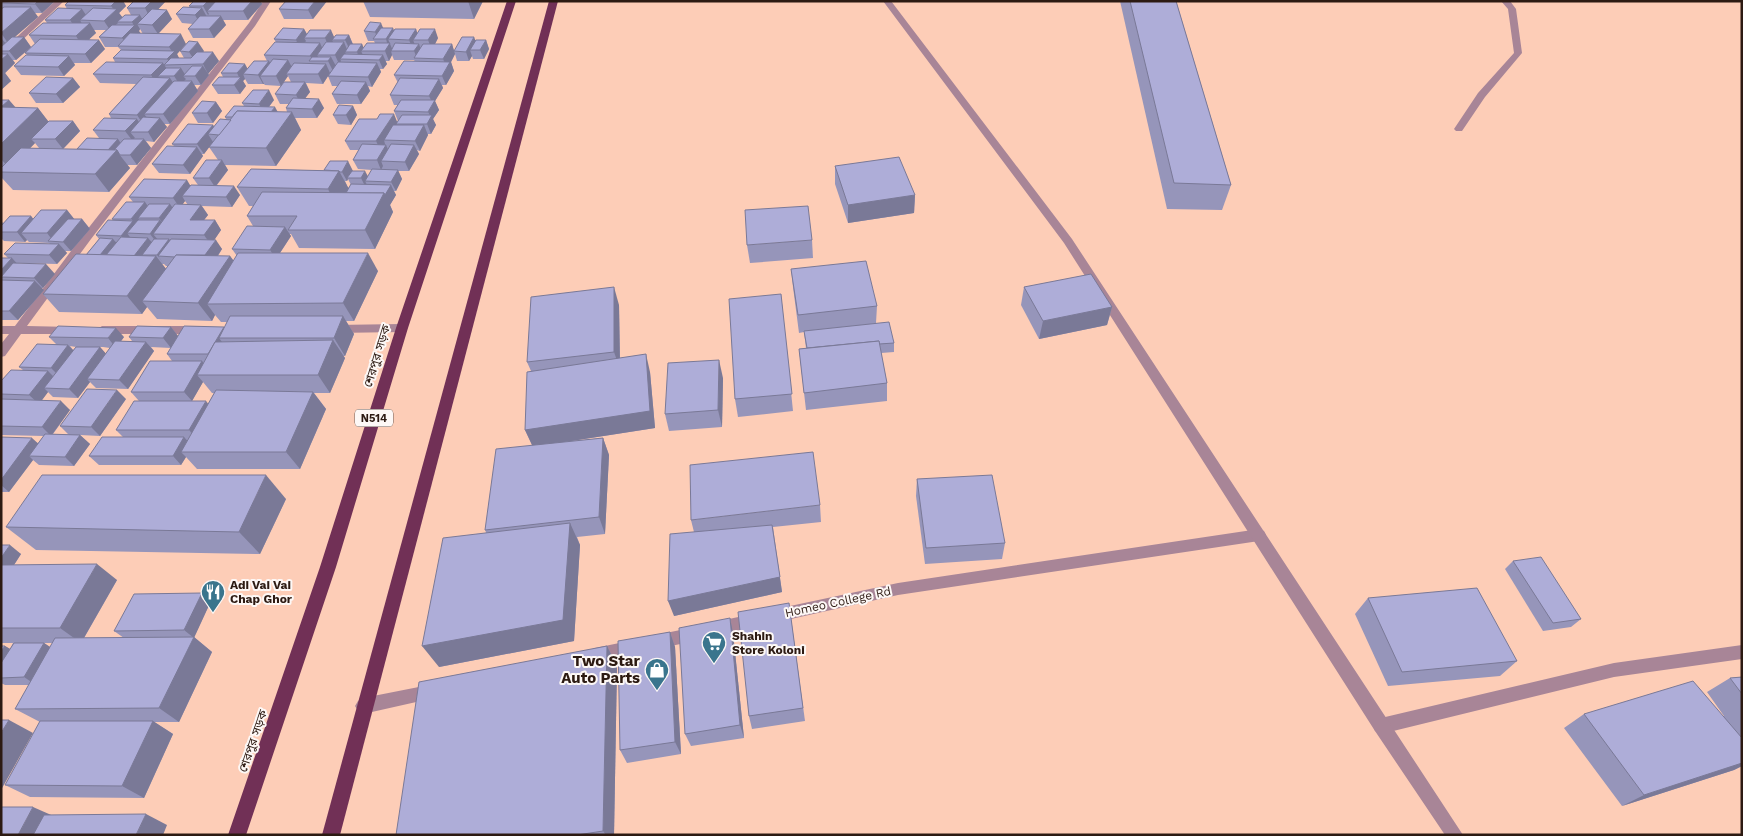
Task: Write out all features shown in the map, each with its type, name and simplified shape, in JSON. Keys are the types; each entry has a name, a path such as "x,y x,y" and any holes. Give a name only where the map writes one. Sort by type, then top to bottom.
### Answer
{"highway":[{"name":"শেরপুর সড়ক","path":"237,835 328,567 402,328 512,1"},
{"path":"330,835 363,706 554,1"}],"street":[{"path":"1,57 60,1"},
{"path":"1,353 268,1"},
{"path":"887,1 1068,240 1381,726 1455,835"},
{"path":"1459,129 1480,95 1518,53 1512,9 1505,1"},
{"path":"323,329 402,328"},
{"path":"1,330 214,330"},
{"name":"Homeo College Rd","path":"577,659 898,589 1259,535"},
{"path":"1381,726 1614,670 1742,652"},
{"path":"363,706 451,687"}],"building":[{"path":"1,1 38,1 35,4 1,3"},
{"path":"69,1 116,1 111,6 65,5"},
{"path":"134,1 152,1 145,8 127,8"},
{"path":"194,1 208,1 203,6 189,6"},
{"path":"216,1 252,1 243,11 207,11"},
{"path":"286,1 315,1 308,10 279,9"},
{"path":"1130,1 1176,1 1231,185 1174,183"},
{"path":"4,7 31,7 1,33 1,9"},
{"path":"183,7 202,8 195,15 176,14"},
{"path":"58,8 82,9 70,20 45,20"},
{"path":"93,8 117,9 104,21 80,20"},
{"path":"152,9 167,10 152,25 137,24"},
{"path":"125,15 140,15 132,22 117,22"},
{"path":"200,16 221,16 209,29 188,29"},
{"path":"370,22 381,23 375,32 364,31"},
{"path":"43,23 90,23 76,36 29,35"},
{"path":"112,25 135,25 122,38 99,37"},
{"path":"283,28 304,29 296,40 274,39"},
{"path":"381,28 393,28 386,39 373,39"},
{"path":"395,29 416,29 409,40 388,39"},
{"path":"420,29 435,29 428,40 413,40"},
{"path":"310,30 331,30 325,38 304,38"},
{"path":"130,33 181,34 169,47 118,46"},
{"path":"336,35 349,35 345,40 332,40"},
{"path":"12,37 24,37 9,51 1,51 1,47"},
{"path":"462,37 474,37 466,52 454,51"},
{"path":"40,39 99,40 85,54 25,53"},
{"path":"476,40 486,40 480,50 470,50"},
{"path":"189,41 198,42 189,52 180,51"},
{"path":"275,42 320,43 310,56 264,55"},
{"path":"326,42 344,42 335,55 317,55"},
{"path":"367,43 390,43 385,51 361,51"},
{"path":"395,43 419,44 414,51 391,51"},
{"path":"350,44 362,44 357,52 345,52"},
{"path":"423,44 452,44 443,59 414,58"},
{"path":"121,50 175,51 167,59 113,58"},
{"path":"197,52 213,52 203,64 164,65 171,58 191,58"},
{"path":"1,54 8,54 1,60"},
{"path":"344,54 383,55 379,60 340,59"},
{"path":"26,55 69,56 58,67 14,66"},
{"path":"312,57 331,57 328,61 309,61"},
{"path":"273,59 288,60 276,76 260,76"},
{"path":"254,61 269,61 258,75 243,74"},
{"path":"404,61 450,62 442,76 394,75"},
{"path":"106,62 163,63 151,75 93,74"},
{"path":"338,62 377,63 368,77 328,76"},
{"path":"229,63 245,64 237,73 221,73"},
{"path":"294,63 326,64 318,74 286,74"},
{"path":"192,66 203,66 195,76 183,76"},
{"path":"166,68 181,68 174,76 158,76"},
{"path":"46,77 73,78 56,94 29,93"},
{"path":"143,77 170,78 137,115 109,114"},
{"path":"219,77 241,77 234,85 212,85"},
{"path":"400,78 439,79 429,96 390,95"},
{"path":"174,81 192,81 163,114 144,114"},
{"path":"341,81 366,82 357,95 332,94"},
{"path":"284,82 305,82 296,95 275,94"},
{"path":"253,90 269,90 259,104 242,103"},
{"path":"293,98 319,99 312,109 286,108"},
{"path":"1,100 9,100 1,107"},
{"path":"401,100 435,100 428,112 394,111"},
{"path":"202,101 216,102 207,113 192,113"},
{"path":"339,105 353,106 346,115 333,115"},
{"path":"234,106 275,107 271,112 237,111 232,117 225,117"},
{"path":"1,107 38,108 1,144"},
{"path":"237,111 292,112 266,148 209,147"},
{"path":"380,114 394,114 376,141 345,141 359,119 377,119"},
{"path":"402,115 432,115 427,124 396,124"},
{"path":"143,117 160,118 148,132 130,132"},
{"path":"104,118 137,119 125,131 93,130"},
{"path":"220,119 231,120 219,135 208,134"},
{"path":"49,121 73,121 55,139 31,139"},
{"path":"188,124 213,125 197,144 172,144"},
{"path":"393,125 424,125 415,141 384,140"},
{"path":"87,138 118,139 108,150 77,149"},
{"path":"124,139 144,139 130,155 120,155 117,150 114,150"},
{"path":"362,144 386,145 377,160 353,160"},
{"path":"391,144 414,145 405,162 381,161"},
{"path":"167,146 197,147 183,165 152,164"},
{"path":"21,148 117,150 95,174 1,172 1,168"},
{"path":"899,157 915,195 848,205 835,166"},
{"path":"206,160 222,160 209,178 193,178"},
{"path":"330,161 348,161 342,172 340,172 324,170"},
{"path":"251,169 339,171 328,189 237,187"},
{"path":"372,169 398,170 391,182 365,181"},
{"path":"352,171 365,171 361,178 347,178"},
{"path":"144,179 187,180 173,198 129,197"},
{"path":"351,184 391,185 385,195 384,193 346,193"},
{"path":"191,185 234,186 226,197 182,196"},
{"path":"262,192 384,193 365,230 288,230 297,216 247,216"},
{"path":"126,202 145,202 131,219 112,219"},
{"path":"149,204 170,204 159,218 138,218"},
{"path":"175,204 201,205 190,220 215,220 204,235 153,234"},
{"path":"808,206 812,240 747,245 745,210"},
{"path":"41,210 67,210 47,233 21,233"},
{"path":"10,216 31,216 17,232 1,232 1,226"},
{"path":"68,219 82,219 63,242 48,241"},
{"path":"108,220 133,221 121,236 96,235"},
{"path":"138,220 160,220 150,234 127,233"},
{"path":"247,226 285,227 270,250 232,249"},
{"path":"121,237 148,238 134,256 106,255"},
{"path":"100,238 113,239 100,255 86,255"},
{"path":"154,239 169,239 157,255 142,255"},
{"path":"171,239 216,240 205,255 158,256"},
{"path":"15,243 59,244 49,255 4,254"},
{"path":"238,253 368,253 343,303 207,304"},
{"path":"76,254 156,256 127,296 43,294"},
{"path":"176,255 230,256 198,303 142,301"},
{"path":"1,258 12,258 1,270"},
{"path":"866,261 877,306 798,315 791,269"},
{"path":"13,263 46,264 34,278 1,277"},
{"path":"1091,274 1112,307 1043,321 1024,287"},
{"path":"1,280 35,281 9,311 1,311"},
{"path":"614,287 614,352 527,362 531,297"},
{"path":"781,294 792,394 735,399 729,299"},
{"path":"230,316 343,316 334,338 219,338"},
{"path":"889,322 894,343 879,344 879,341 807,348 804,331"},
{"path":"58,326 116,328 108,338 49,337"},
{"path":"137,326 171,327 163,338 129,337"},
{"path":"184,326 224,327 208,354 167,354"},
{"path":"333,340 318,375 197,375 215,342"},
{"path":"115,341 146,342 119,380 87,379"},
{"path":"879,341 887,383 804,393 799,349"},
{"path":"37,344 68,345 51,368 19,367"},
{"path":"76,347 100,347 69,389 44,388"},
{"path":"646,354 650,411 525,430 527,372"},
{"path":"719,360 718,410 665,414 668,363"},
{"path":"150,361 202,361 184,392 131,392"},
{"path":"11,370 48,371 29,395 1,394 1,381"},
{"path":"87,389 117,390 91,427 60,426"},
{"path":"216,390 313,392 286,452 181,452"},
{"path":"1,399 61,401 42,427 1,426"},
{"path":"134,401 206,401 189,430 116,430"},
{"path":"45,434 80,435 65,457 29,456"},
{"path":"1,437 32,438 1,480"},
{"path":"102,437 184,437 173,456 89,456"},
{"path":"603,438 599,517 485,530 496,449"},
{"path":"813,452 820,505 691,520 690,465"},
{"path":"42,475 266,475 239,532 6,527"},
{"path":"992,475 1005,543 926,548 917,479"},
{"path":"570,523 563,620 422,646 443,538"},
{"path":"772,525 780,577 668,601 670,534"},
{"path":"1,545 10,545 1,558"},
{"path":"1541,557 1581,619 1553,623 1513,561"},
{"path":"97,564 60,628 1,628 1,565"},
{"path":"1477,588 1517,661 1402,672 1368,598"},
{"path":"202,593 184,630 114,631 134,594"},
{"path":"789,603 803,708 749,716 738,612"},
{"path":"730,618 740,725 685,734 679,628"},
{"path":"670,632 675,742 620,750 618,641"},
{"path":"194,637 159,708 15,709 55,638"},
{"path":"14,643 44,643 24,677 1,678 1,663"},
{"path":"607,646 603,831 577,835 396,835 419,682"},
{"path":"1742,677 1742,694 1730,678"},
{"path":"1693,681 1742,738 1742,763 1644,795 1584,714"},
{"path":"1,720 9,720 1,733"},
{"path":"40,721 153,721 122,786 5,785"},
{"path":"1,807 33,807 18,835 1,835"},
{"path":"146,814 136,835 33,835 44,815"}],"place":[{"name":"Adi Vai Vai Chap Ghor","path":"213,613"},
{"name":"Shahin Store Koloni","path":"714,664"},
{"name":"Two Star Auto Parts","path":"657,691"}]}
